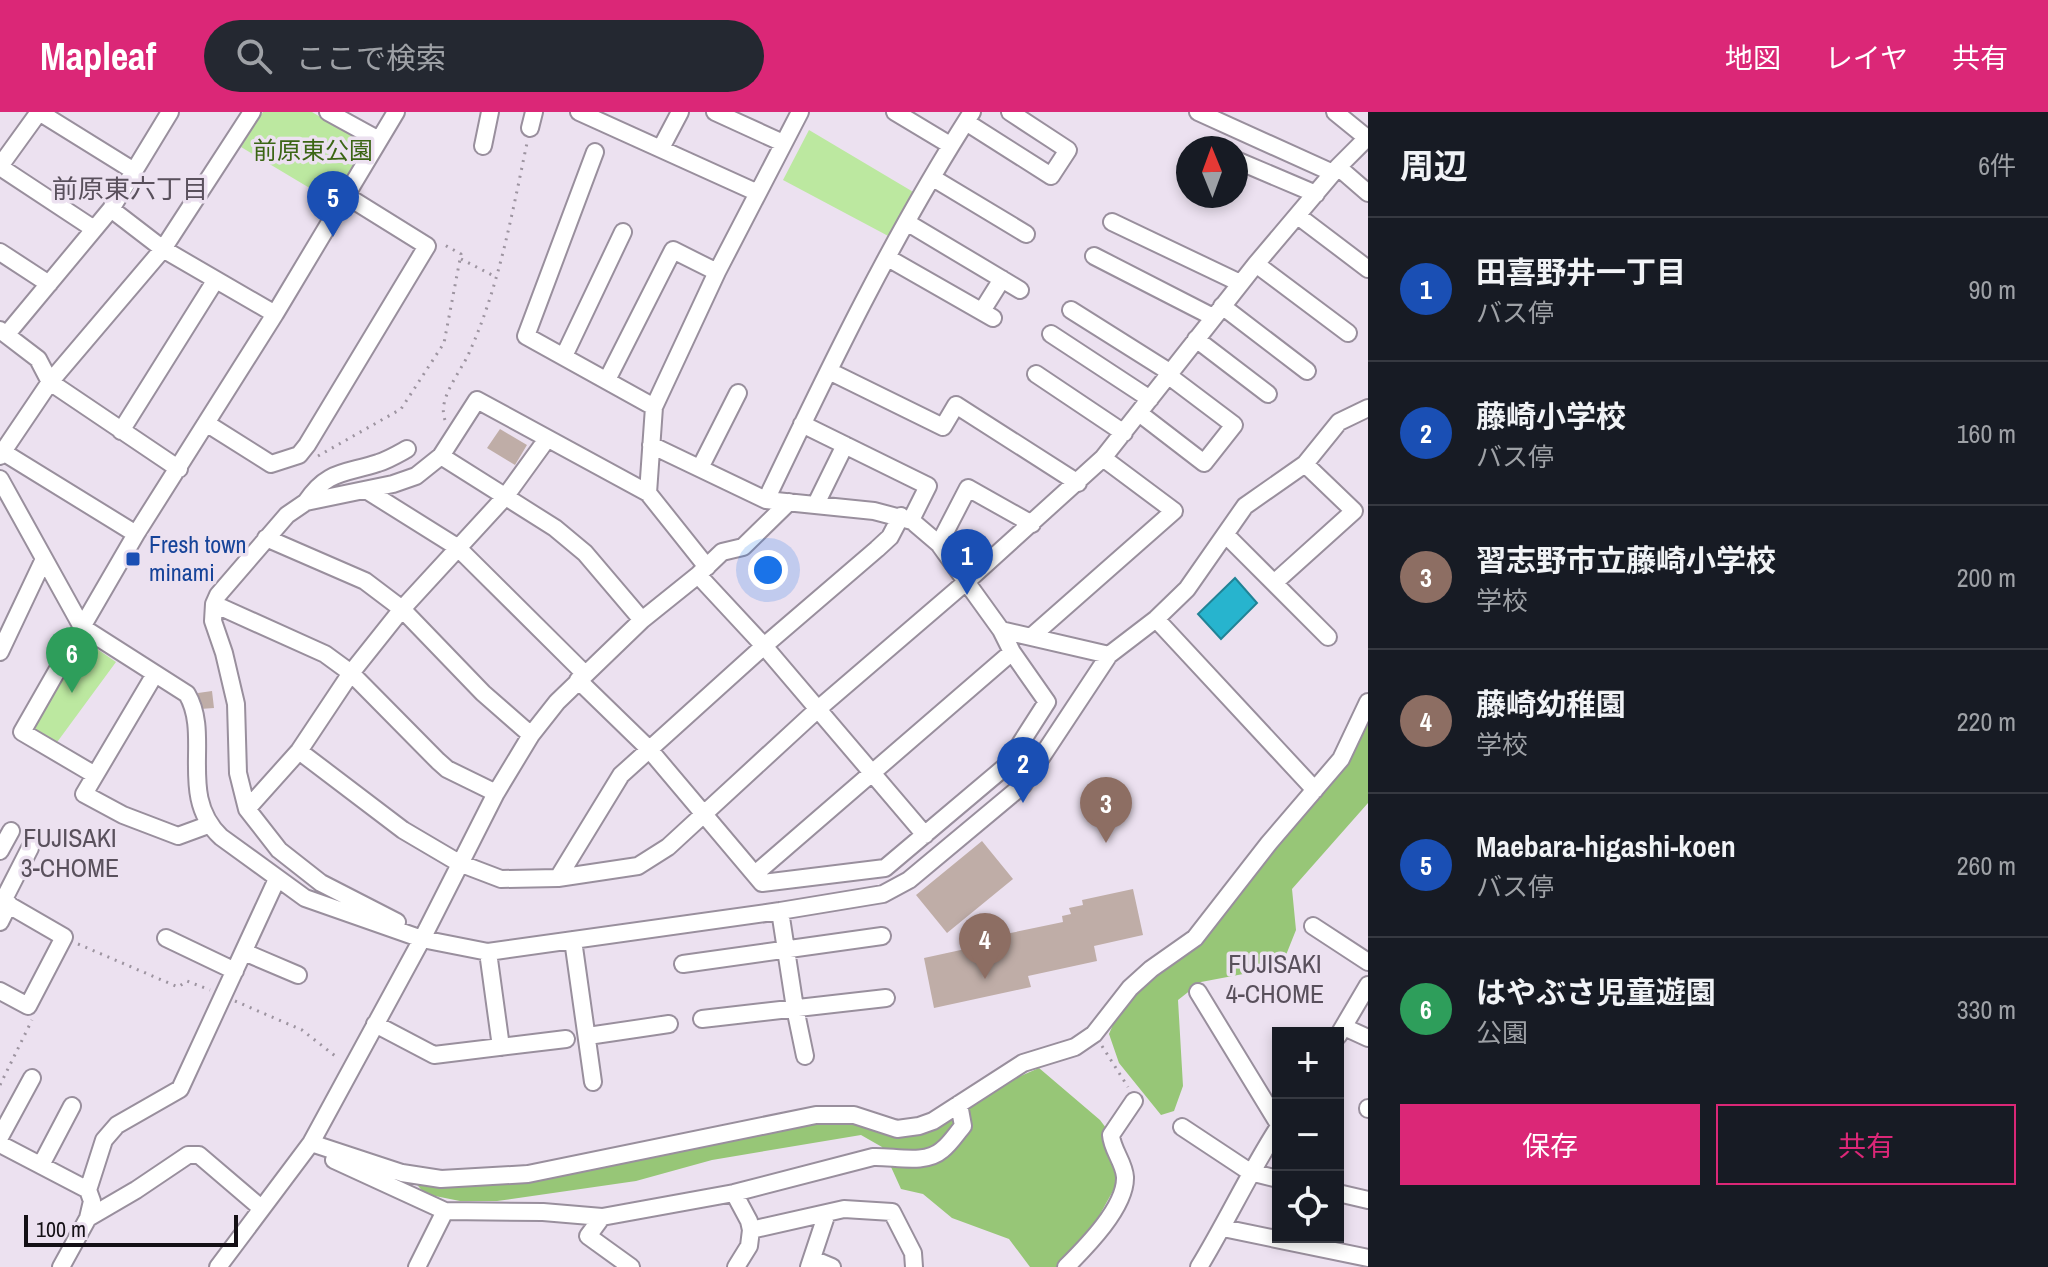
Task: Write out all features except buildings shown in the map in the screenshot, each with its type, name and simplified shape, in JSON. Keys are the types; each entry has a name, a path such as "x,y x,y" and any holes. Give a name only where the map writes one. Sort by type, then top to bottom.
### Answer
{"street":[{"path":"94,229 0,167 39,112 134,171"},
{"path":"136,534 2,454 50,382 163,249 252,112"},
{"path":"328,112 379,140"},
{"path":"95,775 22,732 136,534 275,314 396,112"},
{"path":"483,146 490,112"},
{"path":"579,112 758,193"},
{"path":"661,148 680,112"},
{"path":"715,112 783,143"},
{"path":"648,493 654,407 717,272 800,112"},
{"path":"895,112 950,145"},
{"path":"766,500 888,258 950,145 969,117 1051,176 1068,150 1010,112"},
{"path":"1198,112 1336,170 1368,193"},
{"path":"299,751 403,830 459,863 501,879 558,878 638,866 668,847 818,709 1032,524 1103,458 1240,283 1368,137 1335,112"},
{"path":"167,113 111,209 49,284 3,332 38,359 50,382 179,469"},
{"path":"595,152 526,336 654,407"},
{"path":"1248,165 1316,194"},
{"path":"933,178 1026,234"},
{"path":"206,423 271,464 299,455 427,246 345,195"},
{"path":"111,209 163,249 275,314"},
{"path":"1298,216 1368,269"},
{"path":"1112,222 1240,283"},
{"path":"908,223 1020,290"},
{"path":"564,356 623,232"},
{"path":"607,380 673,250 717,272"},
{"path":"0,252 49,284"},
{"path":"1094,256 1218,311 1307,371"},
{"path":"888,258 988,315 1002,279"},
{"path":"1256,264 1348,333"},
{"path":"121,431 215,281"},
{"path":"1071,310 1170,374 1234,425 1204,463 1139,413"},
{"path":"1051,334 1150,399"},
{"path":"1196,339 1268,394"},
{"path":"829,371 943,427 956,405 1078,483"},
{"path":"1036,374 1124,433"},
{"path":"700,468 738,393"},
{"path":"422,939 397,921 321,883 279,850 247,809 238,773 236,704 213,621 214,604 218,595 287,515 306,502 393,484 416,476 441,456 477,400 648,493 702,571 925,835"},
{"path":"0,479 82,627 187,694 195,708 197,720 195,766 200,801 208,825 305,898 422,939 488,952 883,894 909,880 1023,785 1109,655 1156,619 1187,589 1245,506 1305,464 1339,422 1368,408"},
{"path":"558,878 621,775 890,537 928,486 802,424"},
{"path":"247,809 299,751 351,673 402,609 505,497 547,439"},
{"path":"366,490 457,547 648,748 762,883 885,868 1006,766 1047,702 1012,652 1001,630 939,544 906,518 816,504 766,500 651,445"},
{"path":"816,504 845,445"},
{"path":"306,502 316,486 330,476 381,463 407,449"},
{"path":"441,456 555,528 585,553 642,620"},
{"path":"1032,636 1174,511 1103,458"},
{"path":"1274,583 1354,511 1305,464"},
{"path":"939,544 968,488 1032,524"},
{"path":"218,1267 261,1208 316,1145 350,1068 422,939 496,793 531,735 557,702 642,620 722,552 743,547 789,502"},
{"path":"1226,535 1328,637"},
{"path":"266,538 365,581 402,609 483,693 531,735"},
{"path":"0,652 44,559"},
{"path":"214,604 325,654 351,673 438,761 496,793"},
{"path":"1156,619 1315,790"},
{"path":"1001,630 1109,655"},
{"path":"755,874 1012,652"},
{"path":"155,674 84,794 123,815 178,836 208,825"},
{"path":"316,1145 402,1173 441,1179 528,1174 816,1115 854,1115 897,1129 933,1121 1023,1063 1075,1047 1094,1034 1130,988 1195,938 1341,759 1368,702"},
{"path":"0,851 11,831"},
{"path":"0,922 4,902 30,848"},
{"path":"61,1267 88,1218 92,1201 88,1190 104,1140 117,1125 180,1089 277,879"},
{"path":"0,991 28,1006 64,937 4,902"},
{"path":"780,911 805,1056"},
{"path":"1313,926 1368,962"},
{"path":"683,964 882,936"},
{"path":"166,938 235,971"},
{"path":"573,940 593,1082"},
{"path":"244,952 298,975"},
{"path":"488,952 501,1047"},
{"path":"1343,1027 1368,985"},
{"path":"1198,992 1272,1115"},
{"path":"702,1019 886,998"},
{"path":"375,1024 434,1055 566,1039"},
{"path":"588,1036 669,1024"},
{"path":"1344,1032 1368,1038"},
{"path":"0,1137 32,1078"},
{"path":"1066,1267 1091,1242 1122,1191 1124,1173 1112,1146 1111,1135 1134,1101"},
{"path":"316,1145 337,1162 445,1211 543,1212 602,1217 734,1193 873,1157 926,1159 941,1152 963,1126 959,1104"},
{"path":"41,1165 72,1106"},
{"path":"1182,1127 1250,1172 1272,1178"},
{"path":"1199,1267 1272,1135"},
{"path":"0,1144 88,1190"},
{"path":"88,1218 188,1155 199,1155 261,1208"},
{"path":"734,1193 751,1230 749,1246 736,1267"},
{"path":"1344,1194 1368,1200"},
{"path":"751,1230 844,1209 892,1212 913,1253 914,1267"},
{"path":"417,1267 445,1211"},
{"path":"827,1213 811,1263 832,1267"},
{"path":"602,1217 588,1236 631,1267"},
{"path":"1223,1228 1368,1258"}],"path":[{"path":"442,411 447,394 469,353 496,277 532,120"},
{"path":"299,455 317,457 401,409 444,343 461,254 437,240 427,246"},
{"path":"461,259 496,277"},
{"path":"64,937 178,987 187,981 302,1030 350,1068"},
{"path":"1094,1034 1134,1101"}],"green space":[{"name":"前原東公園","path":"263,112 312,112 366,144 333,202 241,147"},
{"path":"809,130 915,193 892,238 783,180"},
{"path":"80,640 116,662 55,745 36,733 33,724"},
{"path":"1368,720 1368,803 1292,889 1296,930 1286,955 1259,971 1201,982 1178,1000 1183,1086 1174,1111 1161,1115 1119,1063 1109,1034 1121,1006 1145,983 1202,940 1346,762"},
{"path":"1039,1068 1100,1120 1127,1156 1114,1189 1093,1227 1058,1267 1030,1267 1009,1239 952,1218 923,1194 901,1189 882,1147 861,1135 712,1160 636,1181 497,1201 460,1201 425,1194 413,1180 450,1187 527,1180 815,1120 860,1122 900,1136 982,1093"}],"water":[{"path":"1235,578 1257,603 1221,639 1198,614"}],"place":[{"name":"Maebara-higashi-koen","path":"333,237"},
{"name":"Fresh town minami","path":"133,559"},
{"name":"田喜野井一丁目","path":"967,595"},
{"name":"はやぶさ児童遊園","path":"72,693"},
{"name":"藤崎小学校","path":"1023,803"},
{"name":"習志野市立藤崎小学校","path":"1106,843"},
{"name":"藤崎幼稚園","path":"985,979"}],"district":[{"name":"前原東六丁目","path":"130,189"},
{"name":"FUJISAKI 3-CHOME","path":"70,853"},
{"name":"FUJISAKI 4-CHOME","path":"1275,979"}]}
